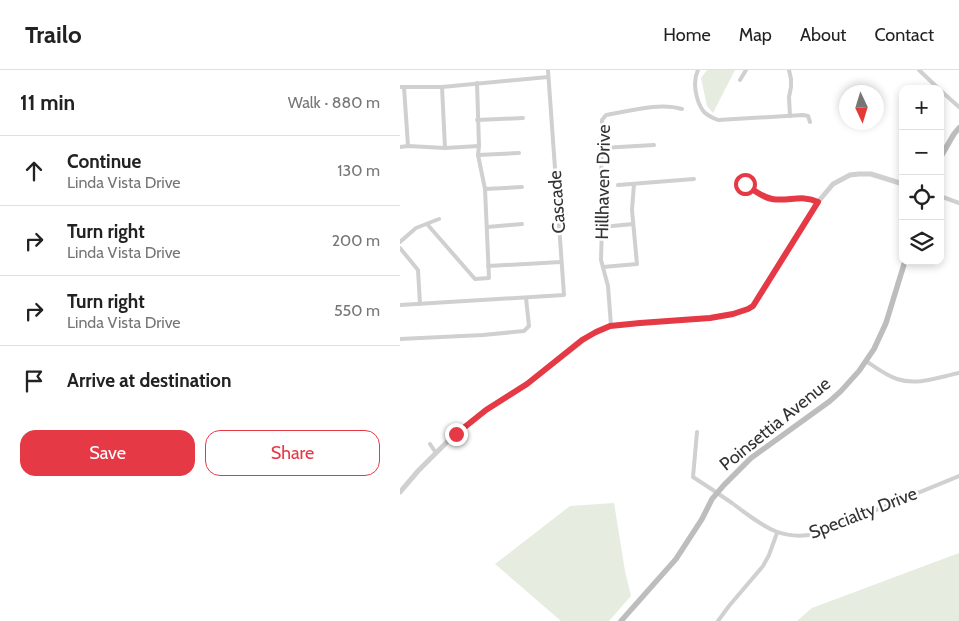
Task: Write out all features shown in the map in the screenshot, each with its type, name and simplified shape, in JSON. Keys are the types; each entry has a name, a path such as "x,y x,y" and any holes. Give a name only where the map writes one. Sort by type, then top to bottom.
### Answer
{"main road":[{"path":"944,152 959,128"},
{"name":"Poinsettia Avenue","path":"621,621 676,559 702,519 708,506 724,485 751,458 841,391 866,361 886,323 904,265"}],"street":[{"name":"Cascade","path":"526,298 564,295 548,70"},
{"path":"698,70 695,81 698,100 704,112 709,116 724,121 808,116 810,122"},
{"path":"740,80 746,70"},
{"path":"789,70 791,78 790,116"},
{"path":"919,70 936,85"},
{"path":"408,146 402,87 442,86 548,77"},
{"path":"427,224 475,279 489,278 485,189 478,156 477,83"},
{"path":"442,86 445,148"},
{"path":"944,93 959,106"},
{"name":"Hillhaven Drive","path":"610,326 608,286 601,260 602,120 606,115 650,107 673,106 682,109"},
{"path":"478,120 522,118"},
{"path":"602,148 654,145"},
{"path":"400,147 445,148 479,146"},
{"path":"478,156 519,153"},
{"path":"400,492 436,453 486,410 527,384 590,335 610,326 710,318 748,309 756,302 818,202 833,184 841,179 850,175 871,174 899,183"},
{"path":"618,186 694,179"},
{"path":"603,267 637,264 632,210 634,184"},
{"path":"745,184 766,198 775,200 806,197 818,202"},
{"path":"485,189 522,187"},
{"path":"944,197 959,203"},
{"path":"400,242 416,228 439,219"},
{"path":"487,227 522,224"},
{"path":"602,226 633,224"},
{"path":"400,248 418,270 420,304"},
{"path":"488,266 561,262"},
{"path":"400,305 526,298 529,326 524,331 400,340"},
{"path":"866,361 896,379 909,382 920,382 959,372"},
{"name":"Specialty Drive","path":"697,432 693,477 762,525 787,536 810,536 820,533 959,476"},
{"path":"430,444 436,453"},
{"path":"718,621 763,566 777,533"}],"shaded area":[{"path":"707,70 735,70 713,113 707,106 701,78"},
{"path":"614,503 631,596 609,621 561,621 495,564 570,506"},
{"path":"959,553 959,621 797,621 812,608"}],"route":[{"path":"456,434 486,410 527,384 582,340 596,332 610,326 710,318 733,314 753,306 818,202 806,197 775,200 766,198 745,184"}]}
